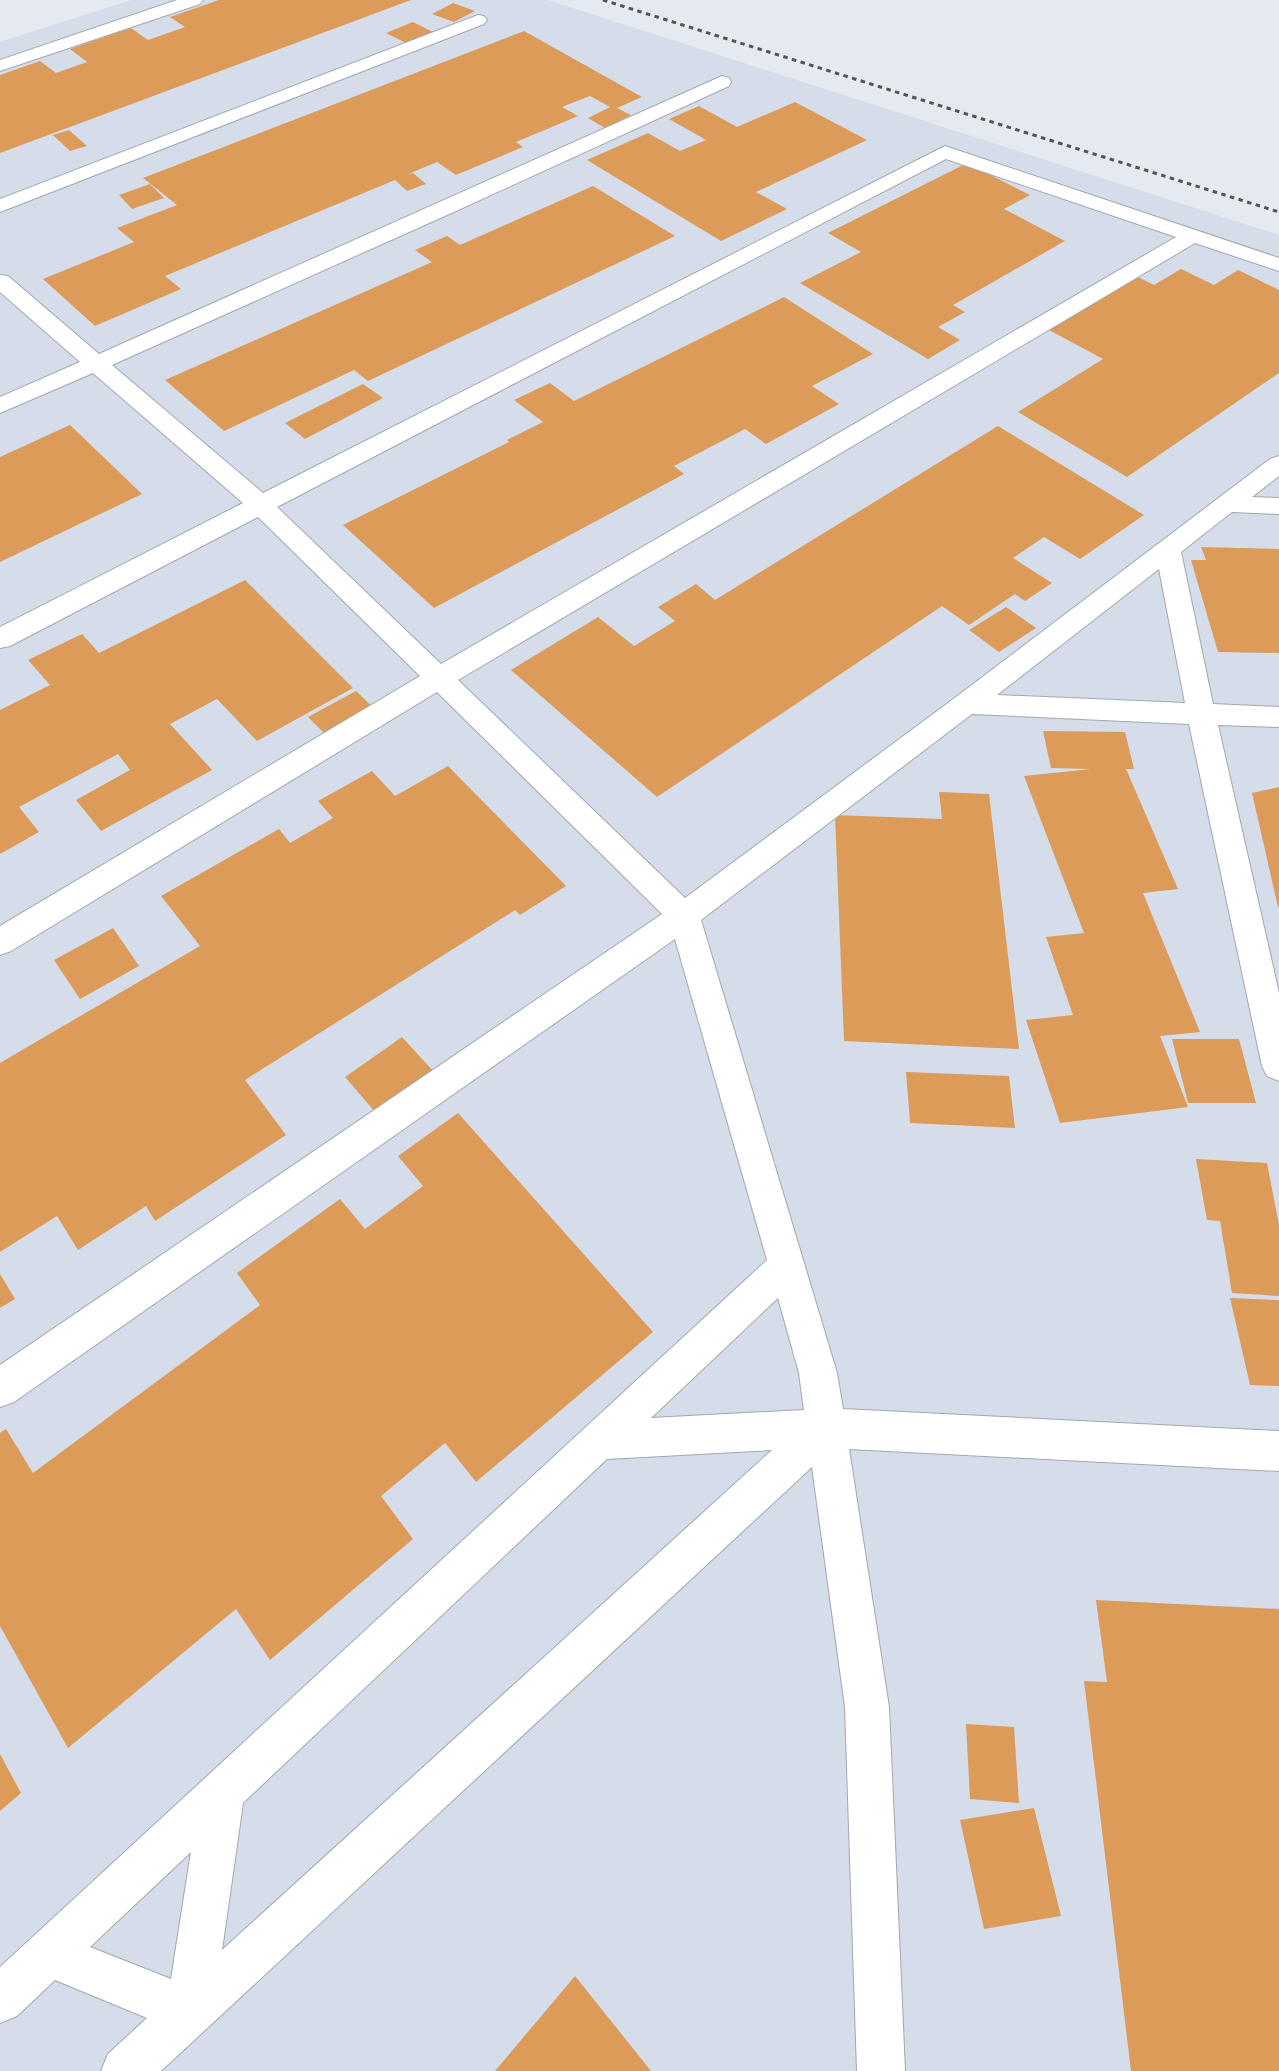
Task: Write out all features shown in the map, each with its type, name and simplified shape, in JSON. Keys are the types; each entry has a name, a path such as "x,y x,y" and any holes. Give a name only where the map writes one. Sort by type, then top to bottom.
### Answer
{"street":[{"path":"0,66 194,0"},
{"path":"0,206 478,20"},
{"path":"0,406 448,207 722,82"},
{"path":"0,639 945,152 1279,265"},
{"path":"0,942 439,678 1194,235"},
{"path":"0,281 261,505 684,916 818,1373 867,1707 880,2071"},
{"path":"0,1388 684,916 1279,464"},
{"path":"1227,504 1279,506"},
{"path":"1168,549 1201,714 1274,1026 1279,1066"},
{"path":"966,704 1279,717"},
{"path":"0,1999 787,1265"},
{"path":"125,2071 826,1428"},
{"path":"600,1440 826,1428 1279,1451"},
{"path":"190,2011 222,1792"},
{"path":"48,1954 190,2011"}],"shaded area":[{"path":"131,0 548,0 1279,235 1279,2071 0,2071 0,42"}],"building":[{"path":"219,0 411,0 0,153 0,75 40,61 56,73 87,62 70,49 131,28 148,40 185,27 170,17"},
{"path":"453,3 475,11 454,22 432,14"},
{"path":"413,22 433,32 406,43 386,33"},
{"path":"524,31 642,97 617,108 631,115 605,128 588,118 610,107 590,96 562,107 578,116 516,142 523,147 456,175 437,162 406,175 413,173 426,184 407,191 395,180 165,276 181,289 95,326 43,279 134,242 117,228 177,205 143,178"},
{"path":"795,102 867,140 756,192 787,209 721,241 587,160 648,133 680,151 706,140 669,119 699,106 737,127"},
{"path":"69,130 87,146 70,151 53,135"},
{"path":"967,163 1030,195 1004,209 1065,241 953,305 965,312 938,327 960,340 928,359 800,283 861,252 828,233"},
{"path":"150,184 164,198 132,209 119,195"},
{"path":"593,186 675,236 368,381 354,370 224,431 165,380 432,262 415,250 447,236 460,245"},
{"path":"1181,269 1214,285 1238,270 1279,290 1279,373 1127,477 1018,412 1103,359 1049,330 1138,277 1154,285"},
{"path":"784,297 873,354 812,386 839,404 766,444 745,429 674,466 684,474 434,608 343,525 509,442 507,440 543,422 514,400 550,383 574,401"},
{"path":"363,384 383,398 305,439 285,423"},
{"path":"70,425 142,494 0,562 0,457"},
{"path":"998,426 1144,515 1080,559 1044,537 1013,558 1052,583 1025,601 1015,594 969,625 942,606 657,797 511,670 598,617 634,646 675,621 658,607 696,584 715,600"},
{"path":"1201,547 1279,549 1279,653 1218,652 1191,560 1206,560"},
{"path":"245,580 353,688 257,741 217,699 170,724 212,770 101,831 76,800 130,770 118,754 19,807 39,832 0,854 0,710 50,685 28,660 82,634 99,653"},
{"path":"1006,607 1036,628 999,652 969,630"},
{"path":"356,691 375,709 327,736 308,717"},
{"path":"1043,731 1125,732 1134,769 1126,769 1178,889 1143,893 1200,1032 1160,1036 1188,1107 1060,1123 1026,1020 1073,1015 1046,937 1084,933 1024,776 1091,769 1051,768"},
{"path":"448,766 566,886 520,915 515,910 245,1080 286,1135 155,1221 146,1206 78,1250 57,1216 0,1252 0,1063 200,946 161,896 279,829 290,843 333,818 318,801 372,771 395,796"},
{"path":"1279,787 1279,907 1278,907 1252,793"},
{"path":"939,792 989,794 1019,1049 844,1041 835,815 942,819"},
{"path":"113,928 139,966 80,999 54,960"},
{"path":"402,1037 434,1072 376,1113 345,1077"},
{"path":"1172,1039 1239,1039 1256,1103 1188,1103"},
{"path":"906,1072 1009,1076 1015,1128 910,1123"},
{"path":"458,1113 653,1332 476,1482 445,1443 381,1496 413,1539 270,1660 236,1609 68,1748 0,1626 0,1433 6,1429 33,1473 260,1305 237,1273 340,1199 365,1229 423,1186 398,1156"},
{"path":"1196,1159 1267,1163 1279,1225 1279,1296 1232,1293 1220,1221 1207,1220"},
{"path":"0,1274 15,1299 0,1308"},
{"path":"1230,1298 1279,1300 1279,1386 1250,1385"},
{"path":"1096,1600 1279,1609 1279,2071 1131,2071 1084,1681 1107,1682"},
{"path":"966,1724 1014,1727 1019,1803 970,1799"},
{"path":"0,1754 21,1793 0,1811"},
{"path":"1034,1808 1061,1916 984,1929 960,1820"},
{"path":"575,1976 651,2071 495,2071"}],"railway":[{"path":"603,0 1279,212"}]}
